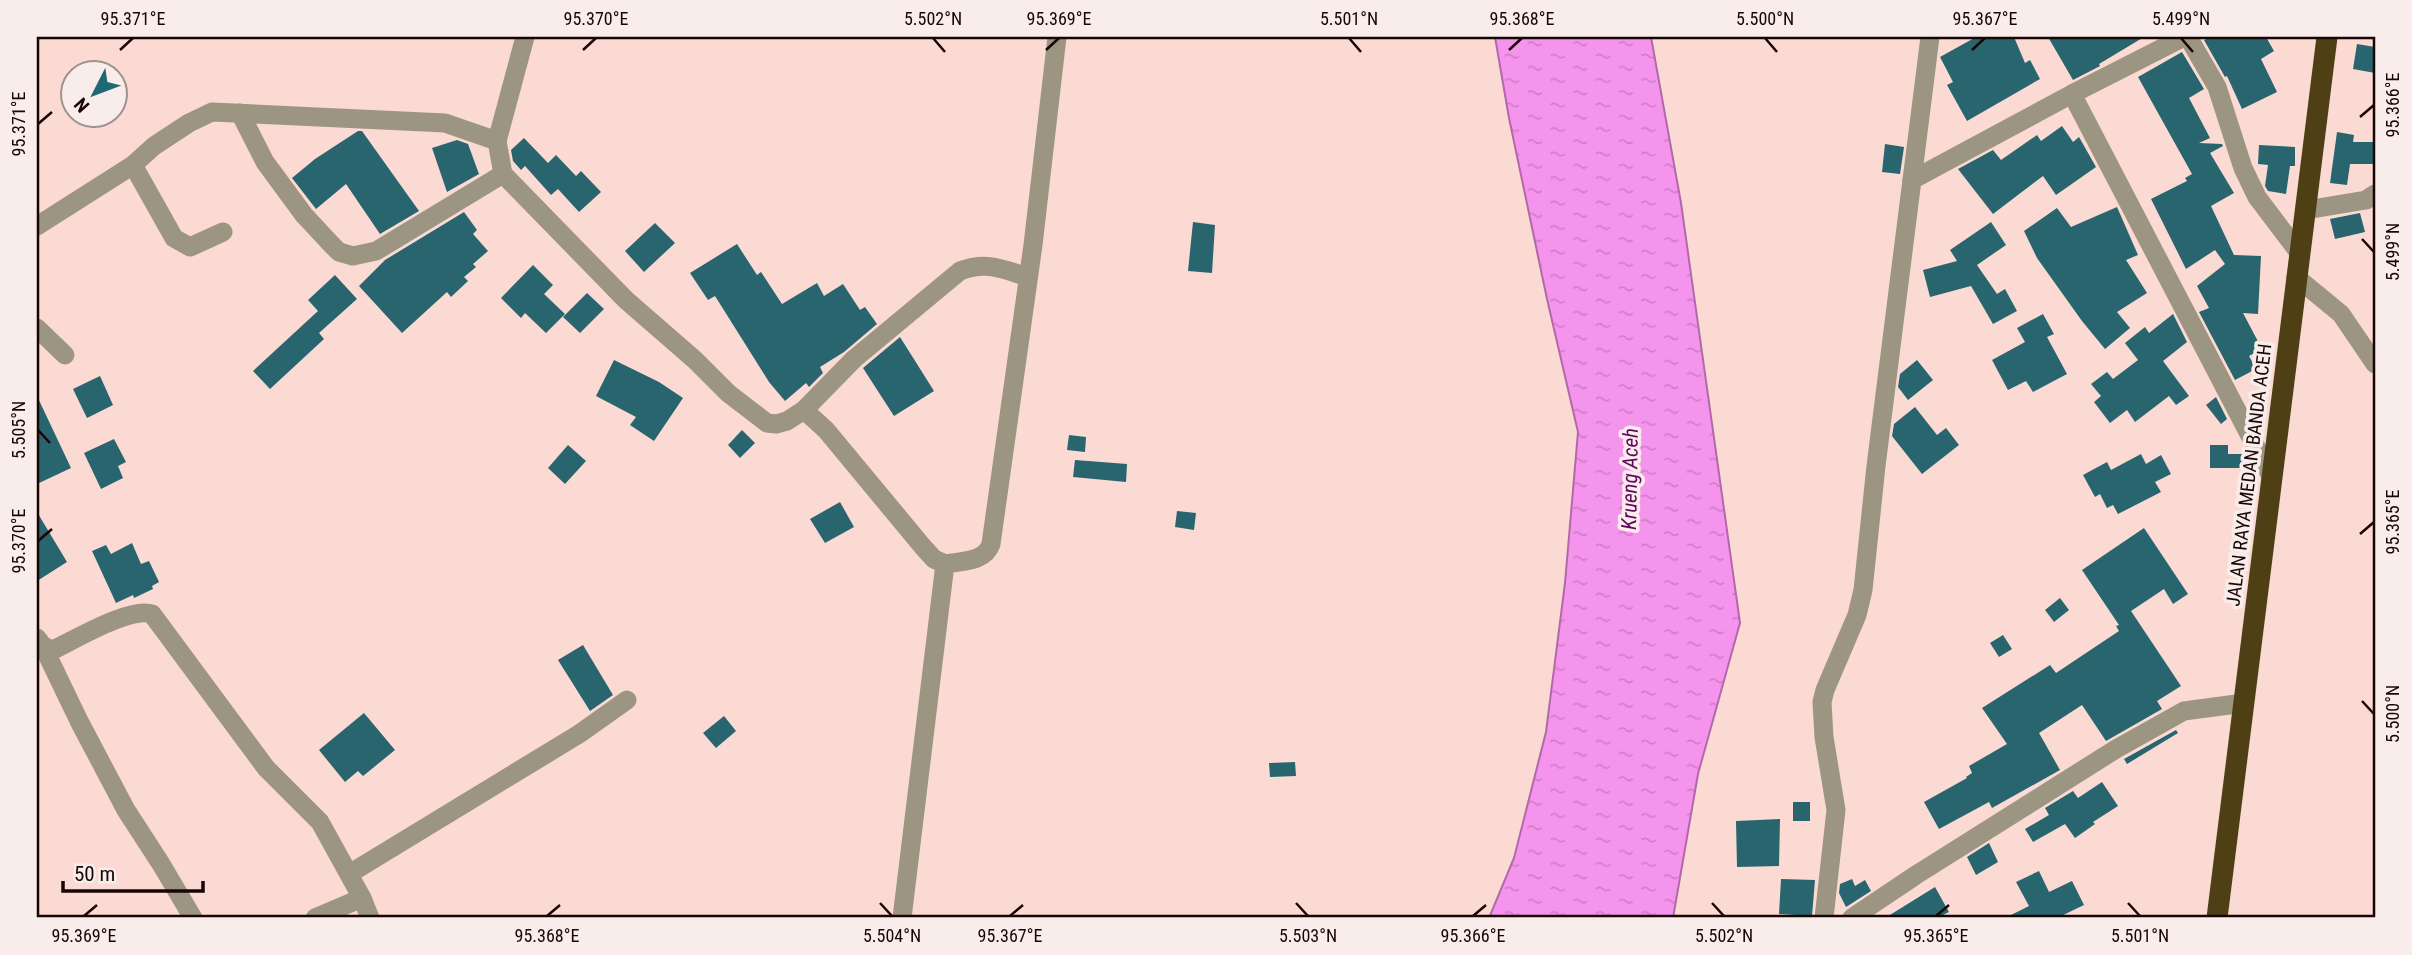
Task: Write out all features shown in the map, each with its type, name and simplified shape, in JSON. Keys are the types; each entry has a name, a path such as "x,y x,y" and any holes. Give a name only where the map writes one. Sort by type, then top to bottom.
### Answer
{"highway":[{"name":"JALAN RAYA MEDAN BANDA ACEH","path":"2217,918 2327,37"}],"street":[{"path":"525,37 497,141 503,174 626,300 748,411 766,423 787,421 804,410 854,359 960,271 988,265 1028,277"},
{"path":"804,410 825,430 934,559 945,564 983,557 988,553 1028,277 1057,37"},
{"path":"1825,918 1836,810 1826,760 1822,702 1857,615 1863,590 1930,37"},
{"path":"1912,180 2072,94 2186,37 2217,88 2243,168 2257,197 2300,254"},
{"path":"2072,94 2271,475"},
{"path":"37,226 133,165 154,146 189,123 212,112 445,123 497,141"},
{"path":"240,113 265,162 304,215 339,252 353,256 376,251 503,174"},
{"path":"133,165 174,238 190,247 223,232"},
{"path":"2306,210 2366,200 2375,194"},
{"path":"2296,276 2341,314 2375,364"},
{"path":"37,328 65,355"},
{"path":"902,918 945,564"},
{"path":"40,642 53,650 119,619 145,611 152,614 265,768 320,822 362,898 370,918"},
{"path":"40,642 126,810 192,918"},
{"path":"349,874 579,734 627,700"},
{"path":"1852,918 2116,748 2184,711 2244,703"},
{"path":"315,918 362,898"}],"water":[{"name":"Krueng Aceh","path":"1495,37 1651,37 1681,203 1740,623 1698,774 1673,918 1489,918 1514,858 1546,732 1565,583 1578,432 1547,299"}],"building":[{"path":"1976,37 2014,37 2025,63 2030,60 2040,79 1967,121 1947,85 1953,82 1940,57"},
{"path":"2048,37 2144,37 2073,80"},
{"path":"2211,37 2266,37 2274,51 2261,59 2277,92 2242,109 2227,76 2225,77 2204,40"},
{"path":"2357,44 2375,47 2375,73 2353,69"},
{"path":"2182,52 2204,89 2189,98 2210,138 2199,143 2222,144 2223,146 2210,153 2234,193 2211,206 2234,255 2261,256 2258,314 2243,313 2262,349 2249,356 2256,369 2235,380 2199,312 2209,308 2197,286 2225,264 2215,250 2186,269 2151,199 2187,181 2185,178 2192,174 2138,77"},
{"path":"2062,126 2073,142 2079,137 2096,167 2056,195 2043,176 1993,214 1958,169 1993,150 2001,160 2037,135 2041,141"},
{"path":"362,131 419,211 380,234 346,184 316,209 292,178 315,159"},
{"path":"2337,132 2354,135 2353,142 2375,142 2375,164 2350,164 2347,185 2330,183"},
{"path":"524,138 548,163 556,155 576,176 581,171 601,192 579,212 558,189 551,195 525,166 521,170 513,161 511,150"},
{"path":"457,140 468,144 479,174 447,192 432,148"},
{"path":"1885,144 1904,147 1900,174 1882,172"},
{"path":"2259,145 2295,147 2295,166 2290,166 2286,194 2268,191 2265,186 2268,165 2258,164"},
{"path":"2117,207 2138,255 2126,260 2147,293 2117,312 2130,328 2105,349 2037,258 2024,231 2057,208 2071,227"},
{"path":"464,212 477,230 473,234 488,251 473,264 476,267 464,277 468,281 451,297 447,292 402,333 359,286 385,260"},
{"path":"2360,213 2365,232 2335,239 2330,219"},
{"path":"1193,222 1215,225 1212,273 1188,271"},
{"path":"1991,222 2006,245 1977,265 1997,294 2005,289 2017,311 1993,324 1971,286 1930,297 1923,270 1957,261 1950,250"},
{"path":"655,223 675,243 644,272 625,251"},
{"path":"737,244 757,275 761,272 782,304 817,283 824,296 843,284 860,310 865,307 877,324 844,352 820,367 823,373 809,387 806,383 785,401 769,382 715,296 708,300 690,273"},
{"path":"533,265 553,285 544,294 565,314 546,333 525,313 521,318 501,298"},
{"path":"335,275 357,299 319,333 324,339 270,389 253,371 318,311 308,300"},
{"path":"587,293 604,309 580,333 563,317"},
{"path":"2043,314 2054,334 2047,337 2067,374 2033,392 2026,381 2008,390 1992,360 2025,342 2017,328"},
{"path":"2173,314 2187,342 2163,361 2189,396 2176,405 2169,396 2135,422 2127,410 2110,423 2094,402 2101,396 2091,384 2107,372 2113,379 2138,360 2125,343 2145,327 2149,333"},
{"path":"900,337 934,391 894,416 863,368"},
{"path":"614,360 659,382 683,398 654,441 630,425 636,417 596,396"},
{"path":"1917,360 1933,380 1908,400 1898,387 1900,374"},
{"path":"100,376 113,405 87,418 73,389"},
{"path":"37,396 71,468 37,484"},
{"path":"2216,397 2227,419 2221,424 2206,405"},
{"path":"1915,407 1937,435 1946,428 1959,445 1922,474 1892,436 1894,424"},
{"path":"742,430 755,443 740,458 728,445"},
{"path":"1069,435 1086,437 1085,452 1067,450"},
{"path":"114,439 126,462 118,466 123,478 101,489 84,453"},
{"path":"568,445 586,461 565,484 548,468"},
{"path":"2210,445 2228,445 2228,454 2246,454 2248,468 2210,468"},
{"path":"2141,454 2146,464 2161,455 2171,474 2155,482 2161,492 2118,514 2113,505 2107,508 2100,494 2095,497 2083,475 2107,462 2111,470"},
{"path":"1075,460 1127,464 1126,482 1073,477"},
{"path":"840,502 854,527 825,543 810,519"},
{"path":"1177,511 1196,513 1194,530 1175,527"},
{"path":"37,512 67,562 37,581"},
{"path":"2144,528 2188,594 2173,604 2164,589 2131,611 2181,686 2157,701 2162,709 2106,741 2082,705 2039,733 2060,770 1992,808 1989,802 1939,829 1924,802 1967,778 1972,773 1969,766 2007,744 1982,708 2050,665 2056,673 2119,631 2116,626 2119,625 2082,570"},
{"path":"132,543 141,564 149,561 159,582 152,586 153,589 116,603 92,551 106,545 111,554"},
{"path":"2060,598 2069,610 2054,622 2045,610"},
{"path":"2003,635 2012,649 1999,657 1990,643"},
{"path":"583,645 613,695 590,711 558,660"},
{"path":"364,713 395,750 363,776 358,771 345,782 319,750"},
{"path":"724,716 736,731 716,748 703,733"},
{"path":"2176,730 2178,733 2127,764 2124,759"},
{"path":"1295,762 1296,776 1270,777 1269,763"},
{"path":"2102,782 2118,806 2075,838 2065,824 2033,842 2025,829 2049,815 2045,808 2073,791 2078,798"},
{"path":"1793,802 1810,802 1810,821 1793,821"},
{"path":"1780,819 1779,866 1737,867 1736,821"},
{"path":"1989,843 1998,862 1976,875 1967,857"},
{"path":"2039,871 2049,892 2072,881 2084,905 2057,918 2005,918 2029,906 2016,882"},
{"path":"1781,879 1815,880 1812,916 1779,914"},
{"path":"1852,879 1855,886 1865,880 1871,891 1846,907 1839,893 1840,884"},
{"path":"1935,887 1949,912 1937,918 1885,918"}]}
